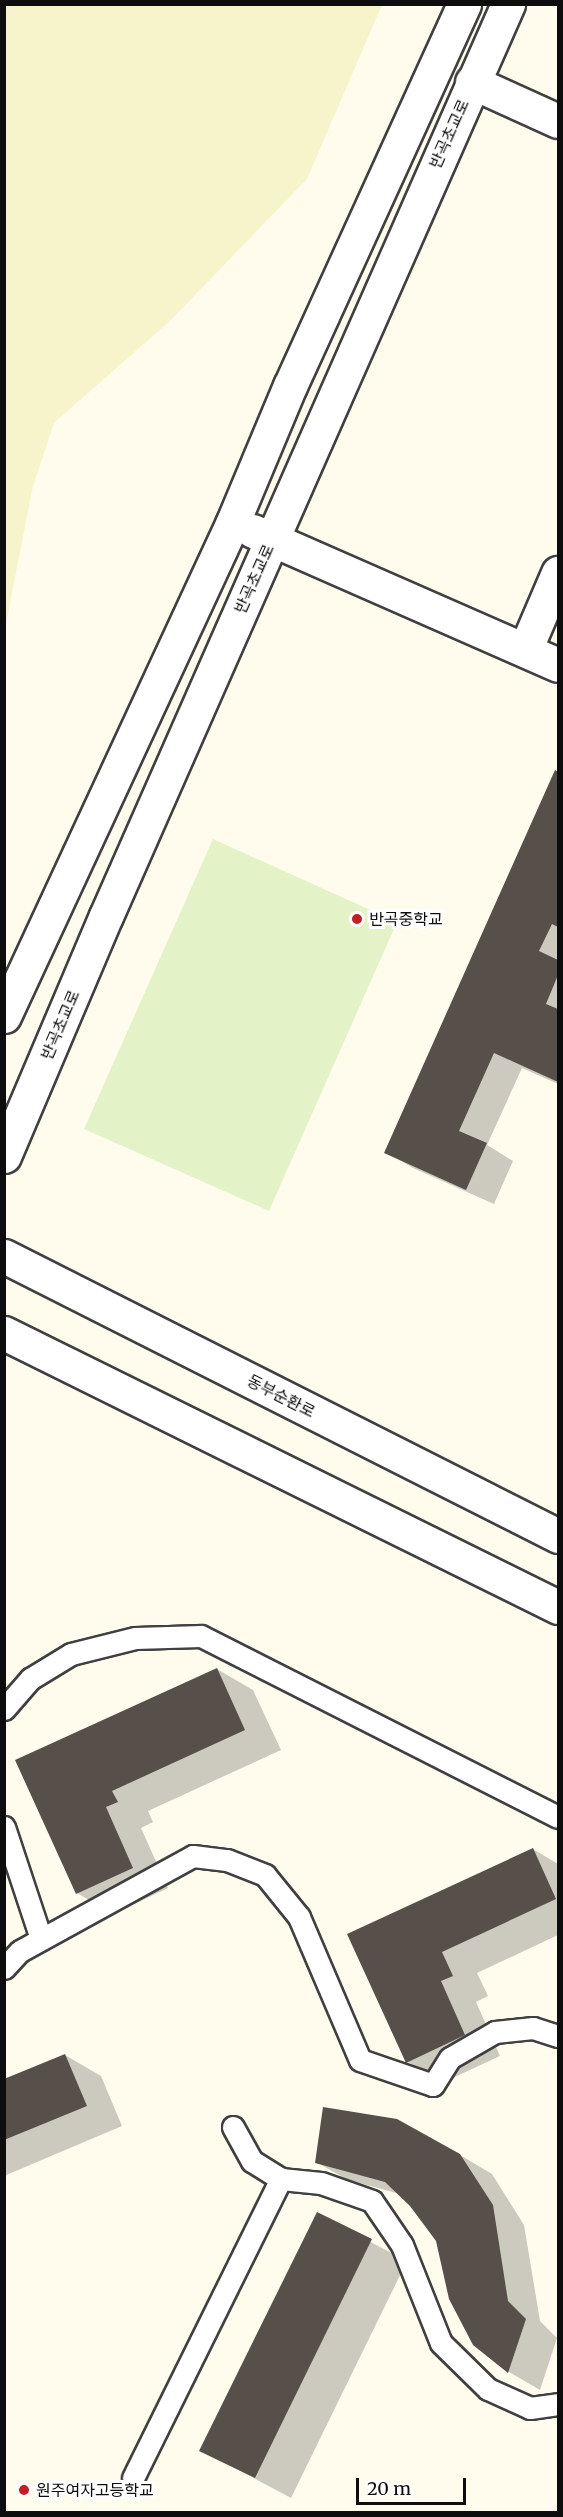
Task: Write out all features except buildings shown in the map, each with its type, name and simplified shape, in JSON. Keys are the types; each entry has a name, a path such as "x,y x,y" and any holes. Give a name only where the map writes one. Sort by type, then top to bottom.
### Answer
{"street":[{"path":"4,1016 233,522 290,386 464,4"},
{"name":"반곡초교로","path":"4,1156 106,916 508,4"},
{"path":"472,82 558,121"},
{"path":"233,522 558,665"},
{"path":"525,650 558,573"},
{"name":"동부순환로","path":"4,1256 558,1536"},
{"path":"4,1333 558,1607"}],"lane":[{"path":"4,1709 30,1679 71,1654 135,1638 201,1636 558,1817"},
{"path":"4,1827 41,1939"},
{"path":"4,1968 20,1951 193,1856 227,1860 265,1875 299,1917 360,2060 433,2085 450,2058 495,2032 533,2028 558,2036"},
{"path":"233,2127 252,2161 281,2179 321,2183 372,2201 402,2245 441,2343 488,2389 530,2408 558,2404"},
{"path":"133,2478 281,2179"}],"shaded area":[{"path":"5,4 382,5 307,179 171,320 54,423 33,486 5,629"}],"green space":[{"path":"213,839 397,922 269,1211 84,1129"}],"place":[{"name":"반곡중학교","path":"357,919"},
{"name":"원주여자고등학교","path":"24,2490"}]}
